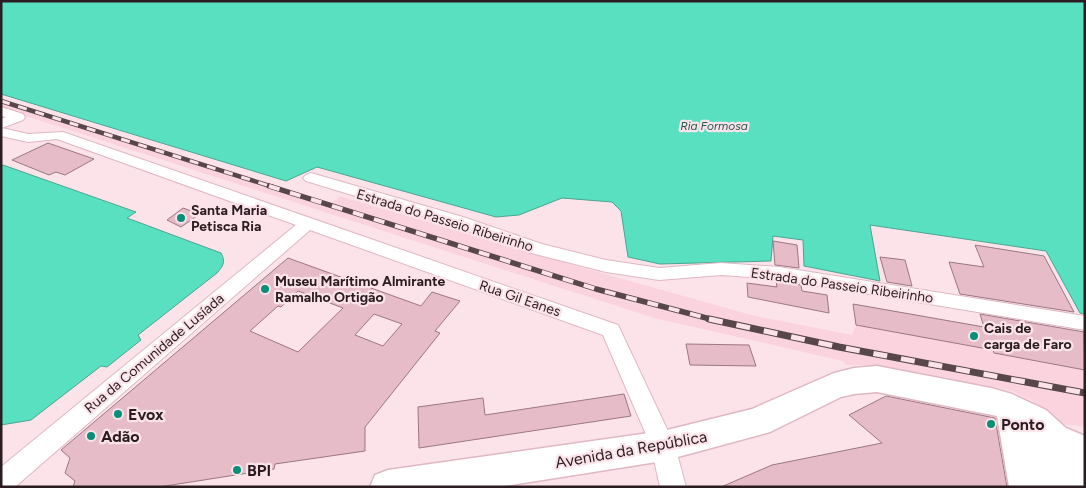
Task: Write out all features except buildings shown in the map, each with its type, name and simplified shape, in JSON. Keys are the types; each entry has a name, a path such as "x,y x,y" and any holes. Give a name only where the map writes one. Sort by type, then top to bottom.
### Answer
{"street":[{"path":"1,112 18,117 1,124"},
{"name":"Rua Gil Eanes","path":"1,132 28,138 58,135 611,330 663,446 673,487"},
{"name":"Estrada do Passeio Ribeirinho","path":"311,178 457,222 537,249 606,266 658,274 721,269 779,274 1085,323"},
{"name":"Rua da Comunidade Lusíada","path":"1,483 307,224"},
{"name":"Avenida da República","path":"388,487 663,446 758,422 834,386 878,378 991,401 1012,408 1034,420 1054,438 1085,453"},
{"path":"1012,408 1025,477"},
{"path":"1025,477 1041,455 1058,450 1085,453"},
{"path":"1025,477 1085,478"}],"shaded area":[{"path":"1,99 332,203 340,196 587,269 755,316 852,335 856,325 853,304 983,327 982,321 1085,339 1085,427 1061,424 1031,400 1009,390 879,365 846,365 843,361 654,318 1,108"}],"water":[{"name":"Ria Formosa","path":"1,1 1085,1 1085,314 1080,313 1046,251 870,225 880,281 804,266 803,240 773,236 771,261 660,264 628,257 621,211 612,202 562,198 519,215 496,217 317,167 286,181 1,94"},
{"path":"3,165 136,212 127,218 221,253 224,261 217,273 138,335 141,340 107,367 101,366 31,420 1,425 1,166"}],"railway":[{"path":"1,101 273,187"},
{"path":"269,186 596,289 714,320"},
{"path":"709,319 839,347 1085,393"}],"place":[{"name":"Santa Maria Petisca Ria","path":"181,218"},
{"name":"Museu Marítimo Almirante Ramalho Ortigão","path":"265,289"},
{"name":"Cais de carga de Faro","path":"974,336"},
{"name":"Evox","path":"118,414"},
{"name":"Ponto","path":"991,424"},
{"name":"Adão","path":"91,436"},
{"name":"BPI","path":"237,470"}]}
